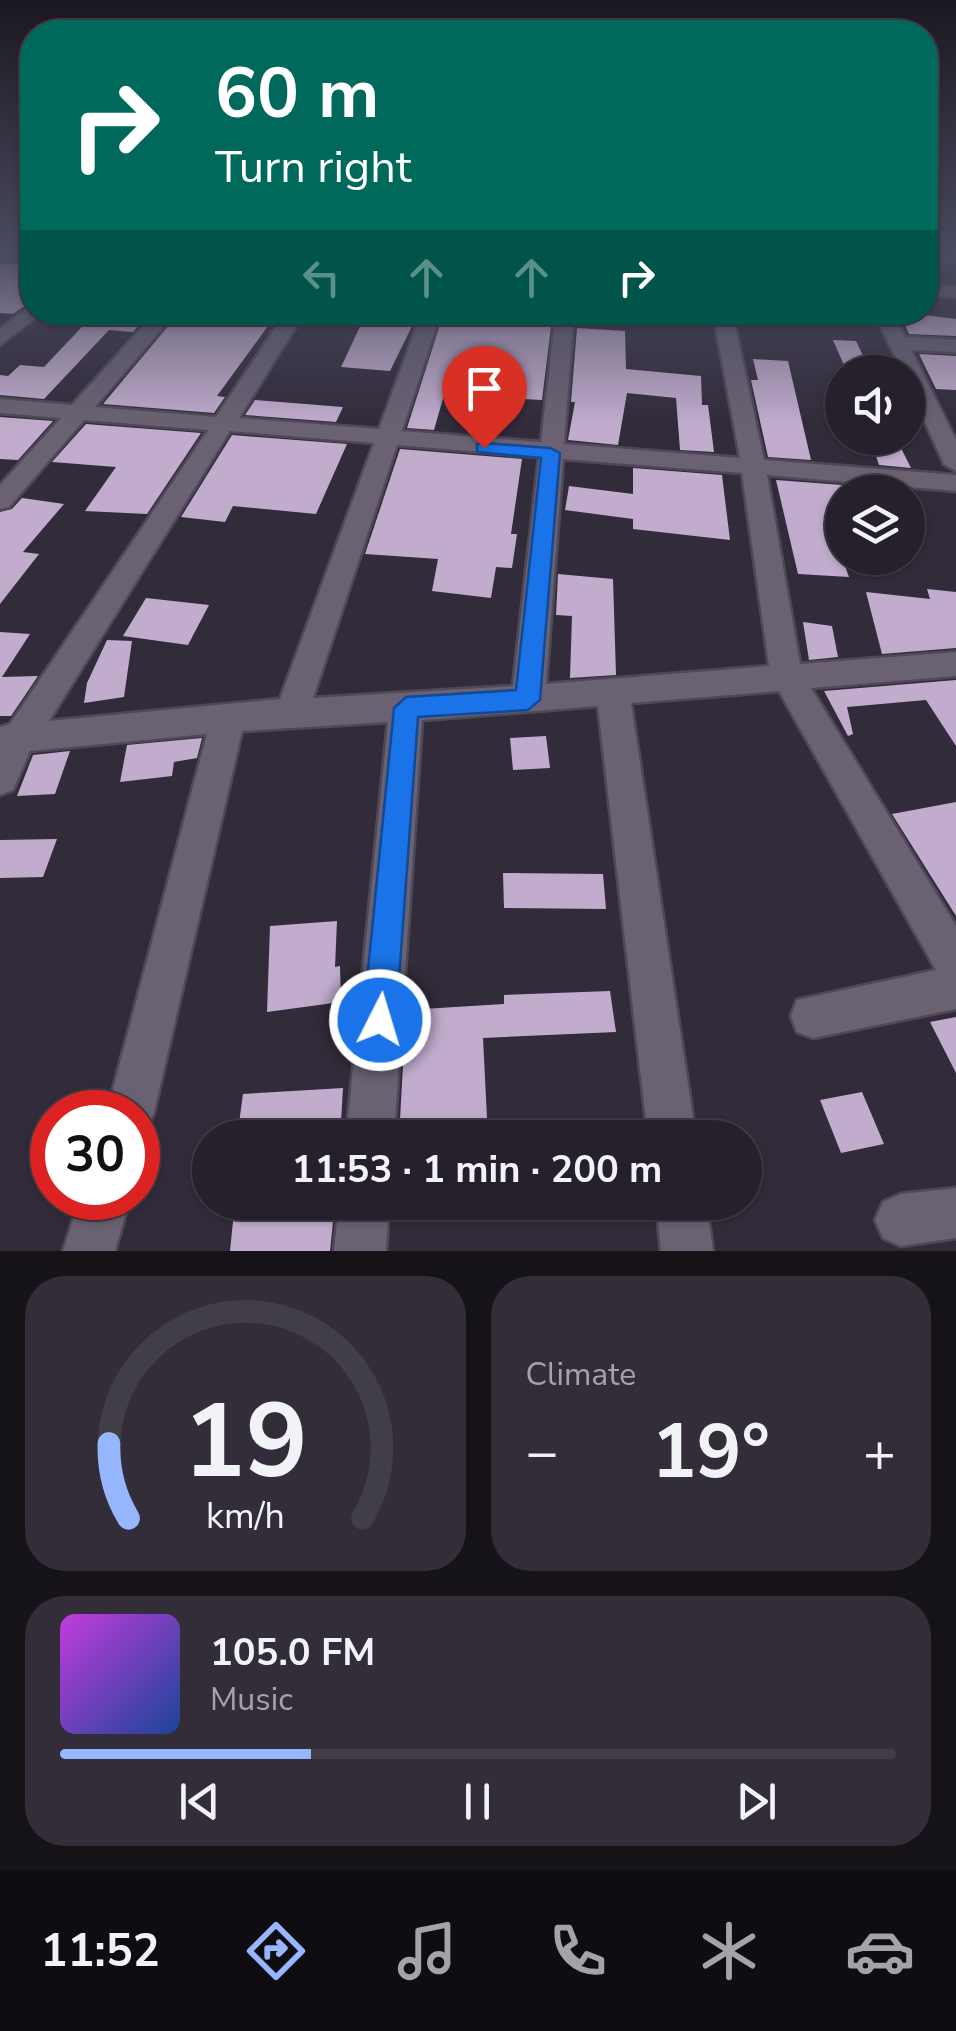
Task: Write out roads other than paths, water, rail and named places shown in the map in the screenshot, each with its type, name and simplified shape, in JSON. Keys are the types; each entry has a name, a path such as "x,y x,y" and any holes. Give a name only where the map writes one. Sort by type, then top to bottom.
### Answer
{"street":[{"path":"0,339 20,322"},
{"path":"0,501 156,325"},
{"path":"0,778 10,738 226,427 288,325"},
{"path":"292,712 427,325"},
{"path":"528,700 564,325"},
{"path":"725,325 754,470 786,675 956,965"},
{"path":"889,325 956,464"},
{"path":"898,343 956,346"},
{"path":"0,406 754,470 956,483"},
{"path":"931,406 956,408"},
{"path":"10,738 292,712 613,694 786,675 956,664"},
{"path":"613,694 670,1120"},
{"path":"372,1120 406,708"},
{"path":"136,1090 228,718"},
{"path":"813,1016 956,988"},
{"path":"901,1220 956,1214"},
{"path":"90,1251 99,1220"},
{"path":"360,1251 363,1220"},
{"path":"683,1220 687,1251"}]}
